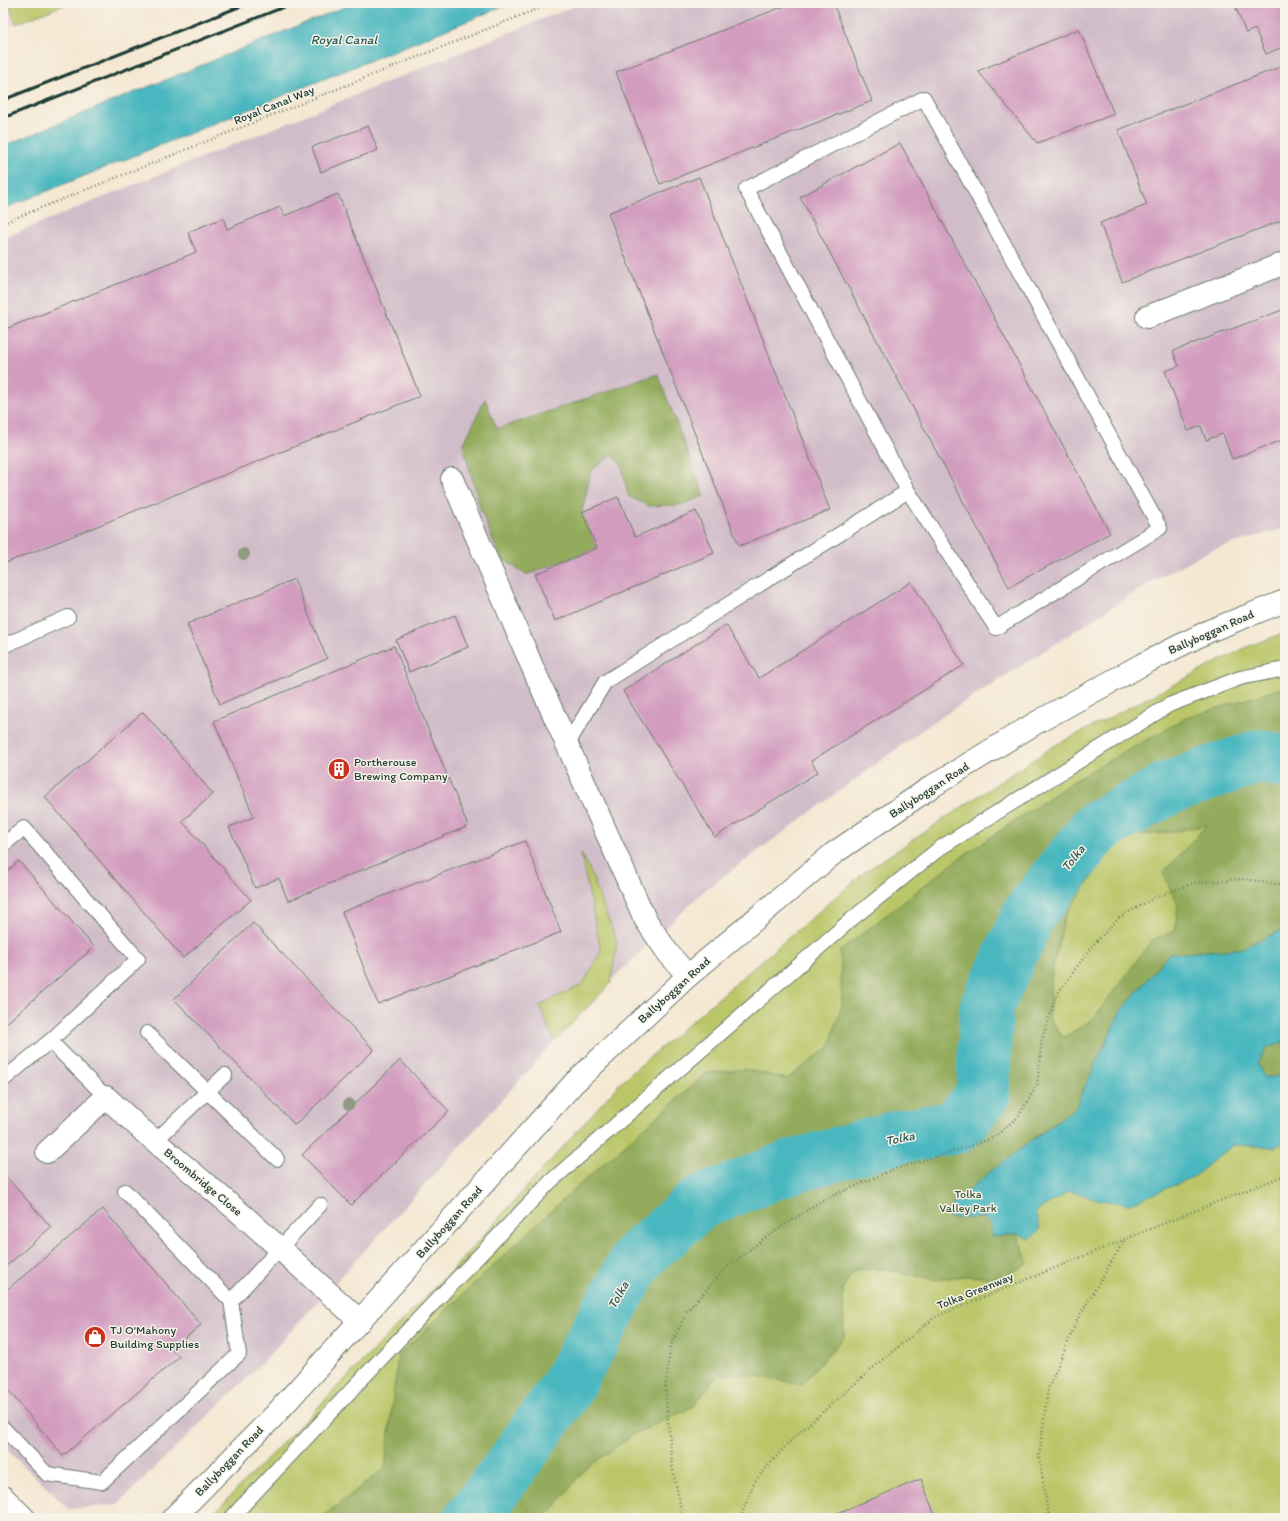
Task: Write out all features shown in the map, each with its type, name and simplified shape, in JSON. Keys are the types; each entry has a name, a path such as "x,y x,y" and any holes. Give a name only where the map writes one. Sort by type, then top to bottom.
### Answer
{"street":[{"path":"1147,316 1285,263"},
{"path":"452,479 567,745 645,919 668,953 688,976"},
{"name":"Ballyboggan Road","path":"173,1518 273,1416 574,1083 688,976 834,853 931,787 1034,724 1145,663 1208,631 1285,601"},
{"path":"47,1152 106,1097"},
{"name":"Broombridge Close","path":"106,1097 360,1321"},
{"path":"3,1497 24,1518"}],"lane":[{"path":"924,98 1160,528 996,628 908,491 746,189 924,98"},
{"path":"567,745 605,682 908,491"},
{"path":"3,646 68,617"},
{"path":"231,1518 550,1182 859,913 940,848 1169,705 1240,678 1285,669"},
{"path":"3,845 24,828 138,959 50,1041 3,1080"},
{"path":"147,1033 277,1159"},
{"path":"50,1041 106,1097"},
{"path":"155,1141 225,1075"},
{"path":"3,1428 47,1474 102,1482 239,1354 231,1301 125,1190"},
{"path":"231,1301 320,1205"}],"path":[{"name":"Royal Canal Way","path":"3,223 552,3"},
{"path":"682,1518 672,1465 665,1389 671,1346 687,1311 725,1269 765,1238 821,1201 894,1169 993,1138 1018,1117 1037,1085 1042,1039 1056,996 1092,946 1120,917 1156,897 1194,883 1242,879 1285,886"},
{"name":"Tolka Greenway","path":"740,1518 756,1481 791,1440 882,1360 935,1317 1285,1175"},
{"path":"1049,1518 1039,1457 1048,1389 1077,1320 1126,1239"}],"shaded area":[{"path":"3,3 8,3 16,24 3,30"},
{"path":"582,3 1285,3 1285,528 1211,550 1151,582 932,723 705,890 601,990 262,1363 117,1505 69,1509 3,1446 3,238"}],"green space":[{"path":"8,3 69,3 16,24"},
{"path":"658,374 704,496 680,505 649,506 628,496 622,466 612,454 591,471 582,512 597,548 526,575 500,557 481,511 463,445 485,399 497,429"},
{"name":"Tolka Valley Park","path":"1285,633 1285,1518 209,1518 455,1267 621,1082 866,871 1054,746 1249,646"},
{"path":"1285,687 1285,931 1283,930 1240,949 1169,954 1120,1012 1075,1108 1031,1140 951,1206 949,1218 986,1218 990,1225 992,1237 1017,1234 1028,1264 998,1278 965,1276 935,1280 886,1269 854,1270 843,1288 844,1337 801,1385 752,1375 718,1374 693,1407 634,1434 585,1469 546,1518 321,1518 385,1468 398,1356 571,1192 707,1073 745,1069 787,1079 829,1047 842,1005 840,951 961,857 1083,775 1186,718","holes":["1207,825 1163,873 1178,905 1175,931 1152,940 1093,1019 1063,1038 1049,1018 1051,977 1065,916 1120,837 1171,832"]},
{"path":"581,854 588,866 617,942 611,983 554,1042 540,1005 583,984 601,951"},
{"path":"1285,1038 1285,1075 1265,1078 1257,1064 1267,1048 1282,1043"}],"water":[{"name":"Royal Canal","path":"354,3 512,3 3,209 3,146"},
{"path":"1283,930 1285,931 1285,1038 1282,1043 1267,1048 1257,1064 1265,1078 1285,1075 1285,1142 1275,1147 1233,1145 1193,1177 1130,1204 1101,1200 1069,1191 1035,1212 1041,1229 1030,1239 1017,1234 992,1237 990,1225 986,1218 949,1218 951,1206 990,1172 1075,1108 1120,1012 1169,954 1240,949"}],"building":[{"path":"792,3 833,3 872,101 660,184 616,72"},
{"path":"1234,3 1285,3 1285,46 1266,54 1255,29 1246,33"},
{"path":"1079,29 1114,114 1037,143 978,71"},
{"path":"1285,65 1285,219 1122,282 1100,223 1147,205 1118,130"},
{"path":"368,126 378,150 321,172 312,147"},
{"path":"900,143 1110,533 1009,587 800,197"},
{"path":"699,177 830,510 739,546 608,213"},
{"path":"338,194 420,396 3,564 3,330 196,252 188,232 223,218 227,229 280,207 284,216"},
{"path":"1285,309 1285,439 1232,459 1223,434 1206,440 1201,426 1188,431 1165,371 1179,366 1173,351"},
{"path":"618,497 635,537 696,511 714,553 555,621 535,574 597,548 582,512"},
{"path":"294,579 327,659 220,704 187,624"},
{"path":"911,582 964,665 811,761 818,772 715,837 623,691 726,625 759,678"},
{"path":"455,615 468,647 409,672 396,640"},
{"name":"Portherouse Brewing Company","path":"394,646 468,826 288,901 279,878 255,888 229,827 254,817 214,721"},
{"path":"143,712 213,794 182,821 251,900 183,958 45,797"},
{"path":"525,841 561,932 378,1004 342,912"},
{"path":"19,861 94,947 3,1026 3,875"},
{"path":"253,923 374,1050 295,1125 174,999"},
{"path":"400,1060 449,1111 351,1205 302,1155"},
{"path":"3,1173 51,1227 3,1269"},
{"name":"TJ O'Mahony Building Supplies","path":"103,1209 201,1325 172,1349 179,1357 63,1456 3,1384 3,1293"},
{"path":"921,1479 936,1518 825,1518"}],"waterway":[{"name":"Tolka","path":"471,1518 510,1468 566,1388 639,1256 701,1202 787,1168 898,1137 956,1127 983,1096 986,1009 1029,914 1096,828 1169,788 1259,756 1285,762"}],"railway":[{"path":"3,100 249,3"},
{"path":"3,118 294,3"}],"place":[{"name":"Portherouse Brewing Company","path":"339,769"},
{"name":"TJ O'Mahony Building Supplies","path":"95,1337"}]}
